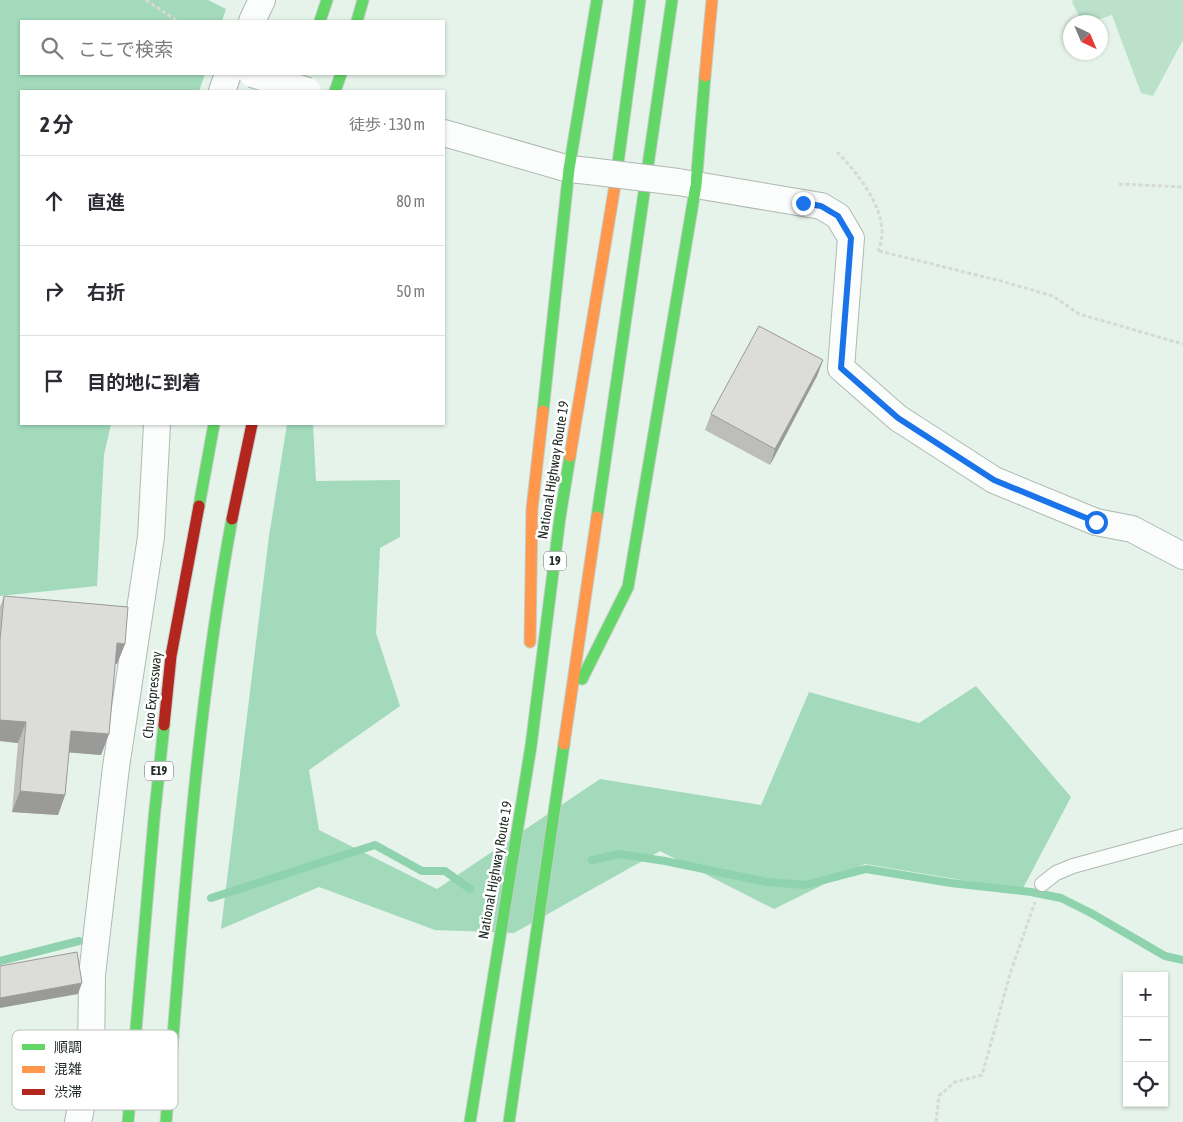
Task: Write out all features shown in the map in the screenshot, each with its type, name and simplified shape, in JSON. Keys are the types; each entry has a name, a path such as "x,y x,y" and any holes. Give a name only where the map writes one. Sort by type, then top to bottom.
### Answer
{"highway":[{"path":"320,20 326,0"},
{"path":"357,20 363,0"},
{"path":"531,746 532,509 579,170 597,0"},
{"name":"National Highway Route 19","path":"470,1122 531,746 560,517 612,197 640,0"},
{"path":"509,1122 672,0"},
{"path":"571,700 628,587 712,0"},
{"path":"299,90 305,75"},
{"path":"335,90 341,75"},
{"name":"Chuo Expressway","path":"136,1030 154,819 171,656 214,425"},
{"path":"174,1030 191,822 208,662 230,532 252,425"}],"street":[{"path":"252,20 262,0"},
{"path":"222,90 228,75"},
{"path":"255,75 305,90"},
{"path":"445,133 579,170 687,184 821,206 838,216 851,238 841,368 898,418 994,480 1096,522 1132,529 1183,556"},
{"path":"91,1030 92,975 116,767 151,538 157,425"}],"lane":[{"path":"1042,884 1056,873 1073,866 1183,836"}],"path":[{"path":"146,0 176,20"},
{"path":"1119,184 1183,187"},
{"path":"879,251 1001,281 1052,296 1080,314 1183,344"},
{"path":"936,1122 939,1096 954,1082 982,1075 1011,971 1035,904"}],"green space":[{"path":"0,0 208,0 226,9 222,20 20,20 20,75 205,75 199,90 20,90 20,425 111,425 104,455 97,586 0,596"},
{"path":"1073,0 1183,0 1183,40 1153,96 1141,93 1112,15 1078,15 1072,2"},
{"path":"287,425 313,425 316,481 400,480 400,537 380,548 376,633 400,706 309,770 319,830 437,889 600,779 761,805 809,692 919,723 976,686 1071,797 1022,890 865,864 774,909 660,851 514,933 435,930 319,887 221,929 269,536"}],"building":[{"path":"759,326 823,360 775,449 711,414"},
{"path":"4,596 128,607 125,644 117,643 109,734 71,731 65,795 20,791 26,722 0,720 0,640"},
{"path":"77,952 82,983 0,998 0,966"}],"waterway":[{"path":"211,898 375,845 422,871 445,871 470,889"},
{"path":"592,860 619,854 665,861 767,882 805,885 866,869 951,883 1031,892 1061,898 1091,913 1165,956 1183,960"},
{"path":"0,961 79,941"}],"traffic: fast":[{"path":"320,20 327,0"},
{"path":"357,20 363,0"},
{"path":"543,411 569,169 597,0"},
{"path":"615,185 640,0"},
{"path":"597,517 672,0"},
{"path":"335,90 341,75"},
{"path":"582,679 628,587 696,185 705,76"},
{"path":"199,506 214,425"},
{"path":"470,1122 531,746 560,517 570,456"},
{"path":"174,1030 199,744 208,669 232,519"},
{"path":"136,1030 164,725"},
{"path":"509,1122 564,744"},
{"path":"128,1122 129,1110"},
{"path":"166,1122 167,1110"}],"traffic: slow":[{"path":"705,76 712,0"},
{"path":"570,456 615,185"},
{"path":"530,642 532,509 543,411"},
{"path":"564,744 597,517"}],"traffic: jam":[{"path":"232,519 252,425"},
{"path":"164,725 171,656 199,506"}],"route":[{"path":"803,203 821,206 838,216 851,238 841,368 898,418 994,480 1096,522"}]}
